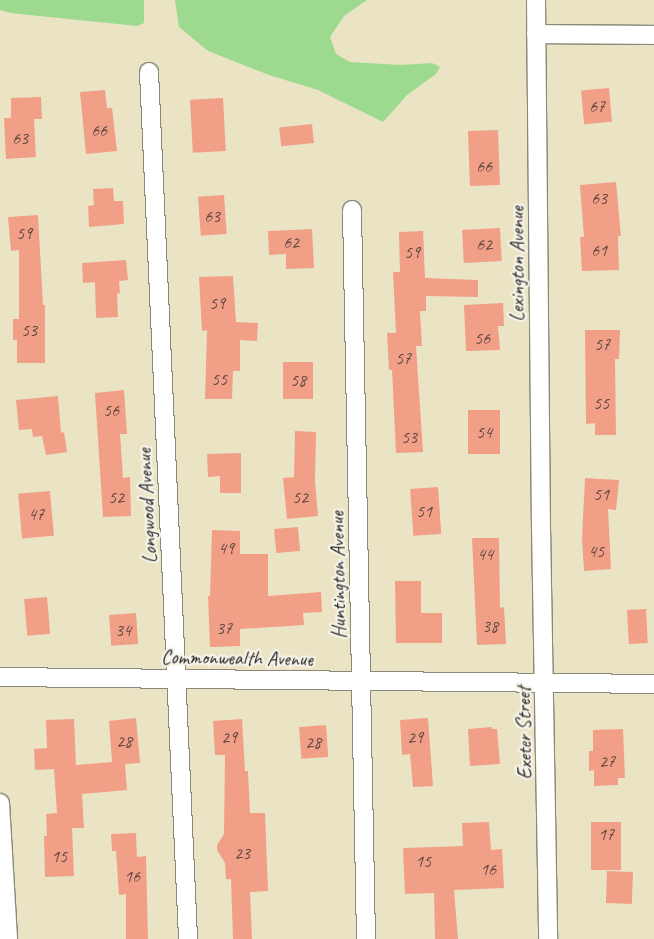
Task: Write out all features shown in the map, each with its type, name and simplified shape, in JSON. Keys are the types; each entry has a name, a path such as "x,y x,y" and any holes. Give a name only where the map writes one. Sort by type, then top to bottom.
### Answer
{"street":[{"name":"Lexington Avenue","path":"536,0 541,527"},
{"path":"536,34 654,35"},
{"name":"Longwood Avenue","path":"149,72 188,939"},
{"name":"Huntington Avenue","path":"352,210 366,939"},
{"name":"Exeter Street","path":"541,527 548,939"},
{"name":"Commonwealth Avenue","path":"0,677 654,684"},
{"path":"0,803 8,939"}],"green space":[{"path":"0,0 144,0 144,23 137,26 10,13 0,10"},
{"path":"175,0 367,0 344,16 330,37 336,54 350,62 401,65 432,63 440,67 436,74 407,95 383,122 318,90 269,75 208,51 179,27"}],"building":[{"path":"609,88 612,122 584,124 581,90"},
{"path":"105,90 107,108 112,108 117,151 86,154 80,92"},
{"path":"41,97 42,119 34,119 36,157 6,159 4,118 11,118 11,98"},
{"path":"223,98 226,151 193,153 190,100"},
{"path":"312,124 314,143 281,146 279,127"},
{"path":"498,130 500,185 470,186 468,131"},
{"path":"616,182 621,236 618,236 619,270 582,271 580,237 584,237 580,185"},
{"path":"113,188 114,201 123,201 124,224 89,227 88,206 94,205 93,189"},
{"path":"224,195 227,234 201,236 198,197"},
{"path":"38,215 43,305 45,305 45,363 17,363 17,340 13,340 13,319 19,319 19,250 11,251 8,217"},
{"path":"500,228 502,261 464,263 462,230"},
{"path":"312,229 314,268 286,269 286,254 269,255 268,231"},
{"path":"423,231 425,278 478,280 478,297 426,296 426,311 420,311 422,346 416,346 423,452 396,453 392,370 389,370 387,333 396,333 393,272 400,272 399,232"},
{"path":"126,260 128,280 119,281 120,293 117,294 118,317 96,318 95,282 83,283 82,263"},
{"path":"233,276 236,322 258,323 257,341 240,340 240,371 233,371 232,399 205,399 207,330 202,331 199,277"},
{"path":"503,303 504,326 498,326 500,350 466,351 464,305"},
{"path":"585,330 620,330 619,359 615,359 616,435 595,435 595,423 586,424"},
{"path":"283,362 313,362 313,399 283,399"},
{"path":"124,390 127,434 120,434 123,478 130,477 131,516 103,517 95,393"},
{"path":"58,396 61,433 64,432 67,452 46,455 42,436 33,437 32,429 19,430 16,400"},
{"path":"468,410 500,410 500,454 468,454"},
{"path":"295,431 316,432 315,481 318,516 287,519 283,478 294,477"},
{"path":"241,453 241,493 220,493 220,476 208,477 207,454"},
{"path":"585,478 619,480 616,510 608,509 611,569 584,571 582,538"},
{"path":"438,487 441,534 413,536 410,489"},
{"path":"50,491 54,536 22,539 18,494"},
{"path":"298,527 300,551 276,553 274,529"},
{"path":"212,530 240,531 240,554 268,554 268,596 321,592 322,612 303,613 304,625 240,629 240,646 210,647 208,596 210,596"},
{"path":"472,538 499,538 500,608 504,607 506,644 477,645"},
{"path":"395,581 421,581 421,613 442,613 442,643 396,643"},
{"path":"47,597 50,634 27,636 24,599"},
{"path":"646,609 648,643 629,644 627,610"},
{"path":"136,613 138,644 111,646 109,615"},
{"path":"136,718 140,763 125,764 127,790 82,794 84,828 72,828 74,876 45,877 44,836 47,836 46,814 57,813 54,769 35,770 34,749 47,748 46,720 74,719 76,765 112,762 109,721"},
{"path":"428,718 433,786 413,787 410,754 402,755 400,720"},
{"path":"242,719 245,771 248,771 250,813 265,813 268,891 250,892 252,939 233,939 231,879 226,879 225,863 217,850 217,845 224,834 225,755 215,755 213,721"},
{"path":"326,725 328,757 301,759 299,727"},
{"path":"492,727 492,729 497,729 500,764 470,766 468,729"},
{"path":"623,729 625,778 618,778 618,785 594,786 594,770 589,771 589,751 593,751 593,730"},
{"path":"489,822 491,850 502,849 504,888 454,890 458,939 435,939 434,893 405,894 403,848 463,846 462,823"},
{"path":"591,822 621,822 621,870 591,870"},
{"path":"136,833 137,857 146,856 148,939 126,939 126,894 119,895 116,851 112,851 111,834"},
{"path":"607,871 633,872 632,904 606,903"}]}
